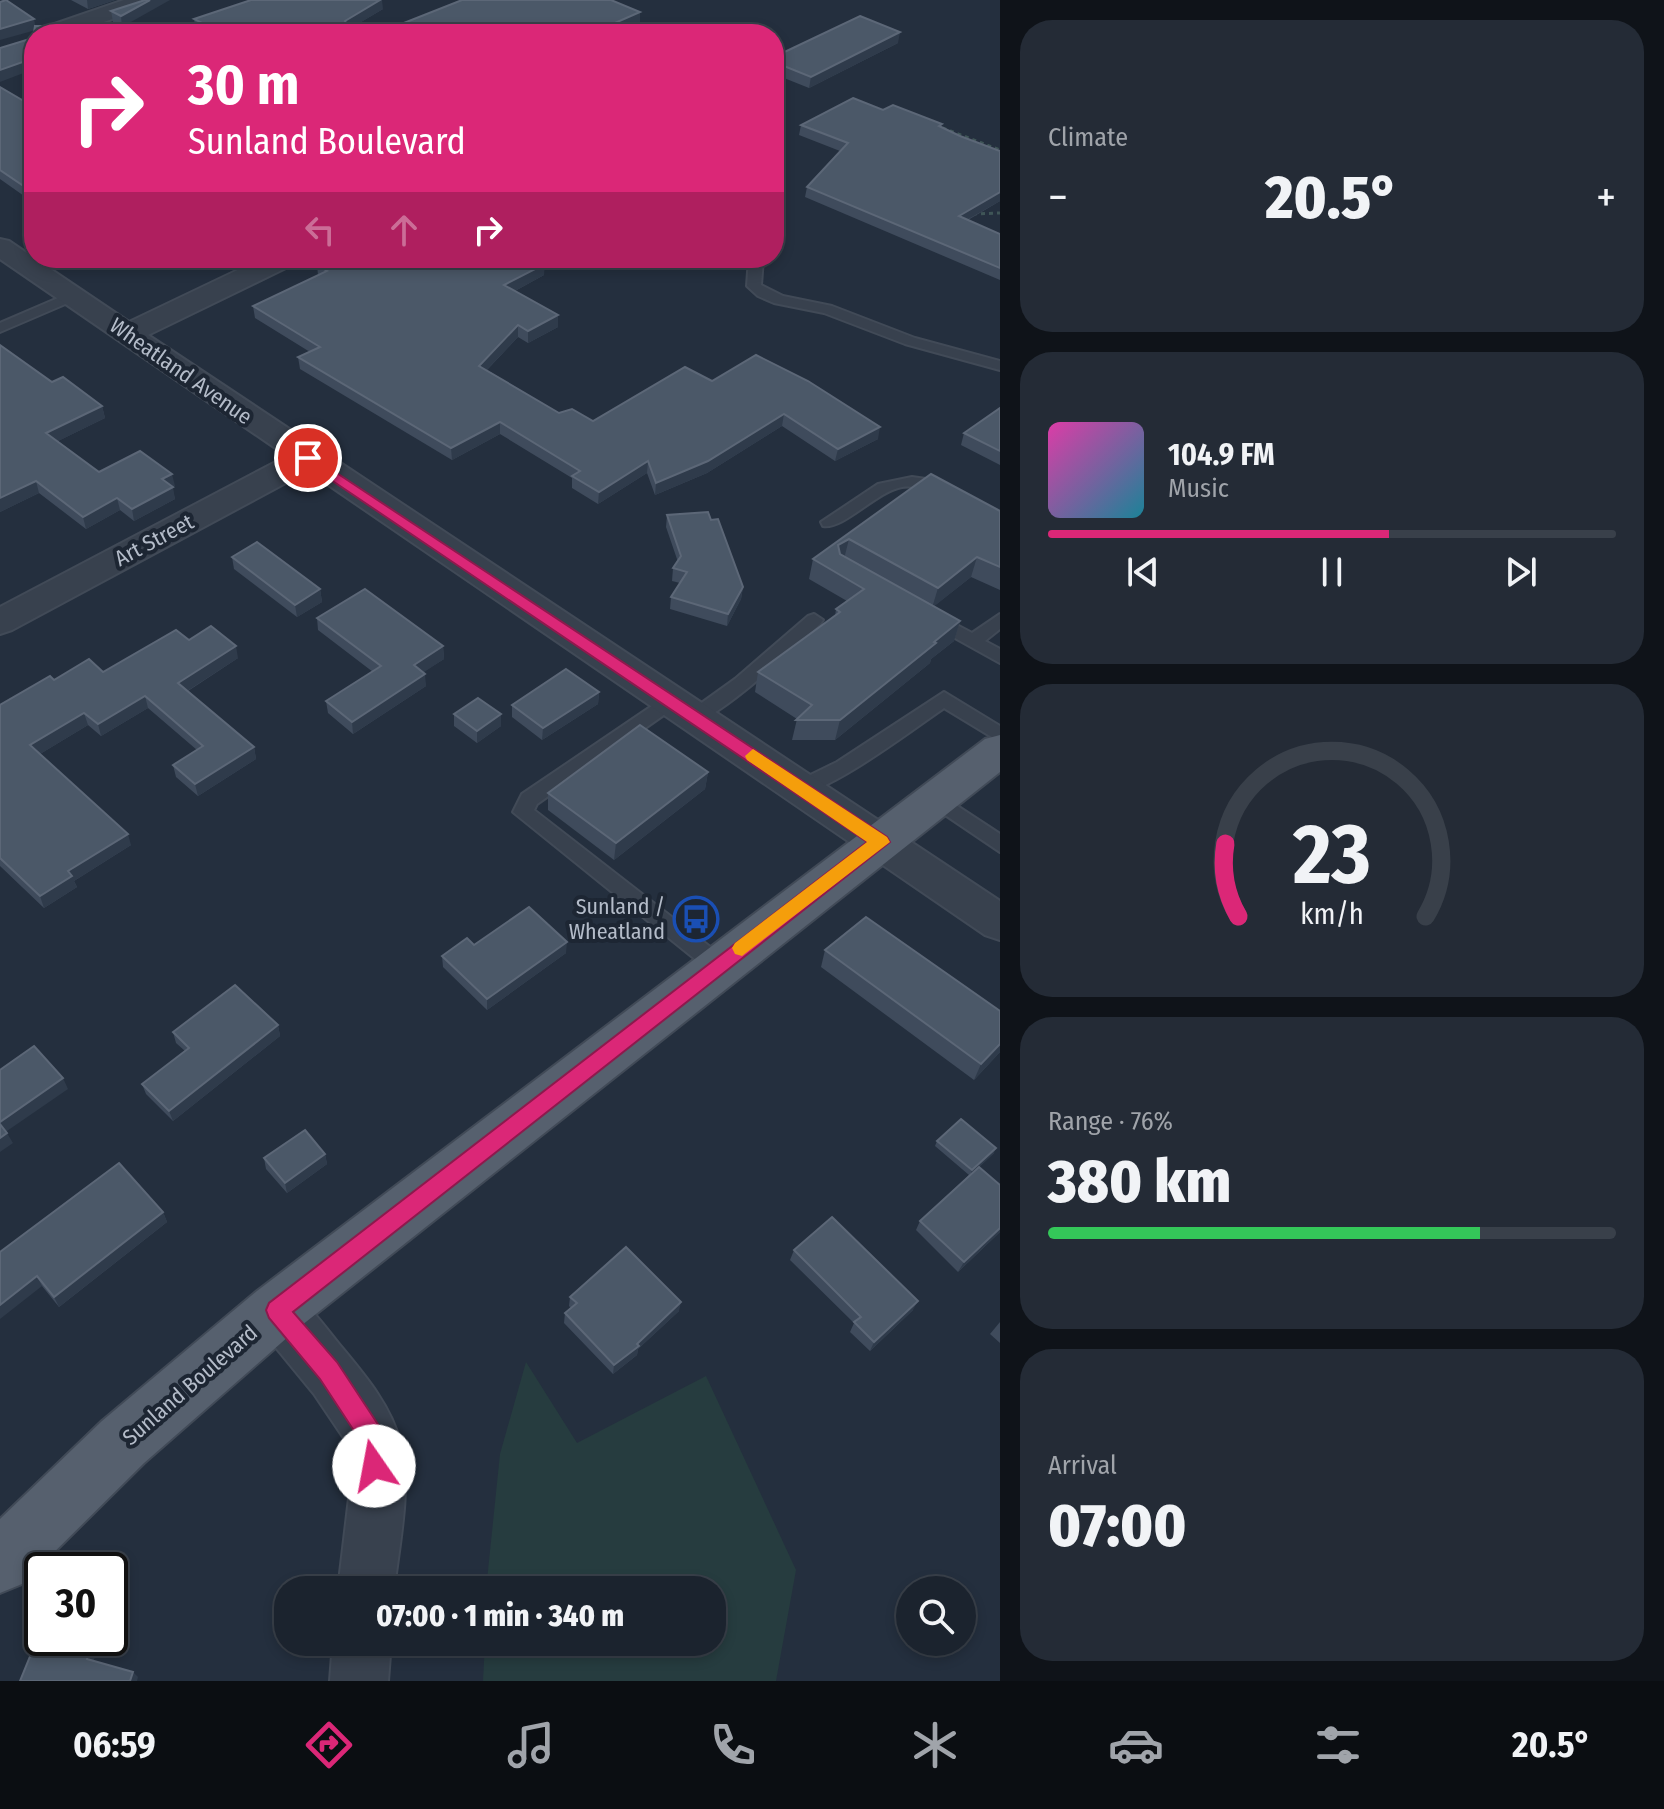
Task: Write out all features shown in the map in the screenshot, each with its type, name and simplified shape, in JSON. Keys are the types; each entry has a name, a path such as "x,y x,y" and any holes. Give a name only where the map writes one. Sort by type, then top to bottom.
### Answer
{"main road":[{"name":"Sunland Boulevard","path":"0,1562 123,1442 277,1310 1000,750"}],"street":[{"path":"77,24 145,0"},
{"name":"Wheatland Avenue","path":"0,247 24,263"},
{"name":"Wheatland Avenue","path":"31,268 1000,923"},
{"path":"128,334 263,268"},
{"name":"Art Street","path":"0,622 308,458"},
{"path":"277,1310 328,1371 374,1440 375,1492 367,1576"},
{"path":"359,1681 361,1656"}],"lane":[{"path":"755,268 754,286 779,300 827,309 910,341 1000,366"},
{"path":"0,328 72,296"},
{"path":"829,522 886,483 927,482 956,495"},
{"path":"920,611 1000,657"},
{"path":"719,966 523,812 529,799 683,708 741,684 814,620"},
{"path":"973,641 1000,620"},
{"path":"801,788 844,767 944,699 1000,735"},
{"path":"936,799 1000,844"}],"path":[{"path":"929,125 943,127 1000,150"},
{"path":"969,214 1000,213"}],"green space":[{"path":"526,1362 577,1443 706,1376 796,1570 776,1681 483,1681 484,1656 726,1656 726,1576 487,1576 500,1454"}],"building":[{"path":"6,0 34,19 0,29 0,2"},
{"path":"150,0 121,16 111,11"},
{"path":"251,0 380,0 345,21 347,24 204,24 194,19"},
{"path":"462,0 611,0 640,12 613,24 401,24"},
{"path":"860,16 900,32 811,77 784,66 784,52"},
{"path":"24,41 24,62 0,70 0,48"},
{"path":"0,87 24,101 24,186 0,170"},
{"path":"853,98 883,110 893,105 1000,151 1000,192 959,216 1000,234 1000,268 807,187 848,143 801,125"},
{"path":"322,268 537,268 504,285 558,315 528,331 518,325 479,366 559,413 572,409 593,421 685,367 712,381 756,355 808,381 880,427 838,449 784,414 708,461 656,483 648,461 599,492 572,476 580,471 500,422 451,448 298,357 320,347 253,306 327,271"},
{"path":"0,345 52,382 63,377 102,406 46,433 99,472 140,451 172,474 162,479 173,487 132,509 117,498 83,517 36,481 0,498"},
{"path":"1000,408 1000,451 964,433"},
{"path":"931,474 1000,511 1000,567 977,557 938,588 849,539 838,545 840,554 960,621 840,720 796,720 812,705 758,672 840,612 836,609 864,589 813,559"},
{"path":"708,512 711,520 718,519 743,587 728,614 671,597 687,572 673,568 681,556 667,515"},
{"path":"257,542 320,589 295,605 232,557"},
{"path":"365,589 443,646 414,665 425,674 352,722 326,701 381,666 317,618"},
{"path":"211,626 236,646 178,683 254,747 195,784 173,765 203,746 145,696 98,724 84,713 30,745 128,834 68,871 72,876 40,896 0,858 0,705 50,676 54,680 89,659 103,672 176,630 189,640"},
{"path":"566,669 599,692 543,728 512,705"},
{"path":"478,698 501,714 477,731 454,714"},
{"path":"640,725 708,772 616,843 548,793"},
{"path":"529,907 567,942 487,999 442,956 467,938 474,945"},
{"path":"866,917 1000,1011 1000,1044 981,1064 825,950"},
{"path":"235,985 278,1025 169,1111 142,1084 189,1048 173,1032"},
{"path":"34,1046 63,1078 0,1122 0,1070"},
{"path":"961,1119 996,1148 972,1170 937,1141"},
{"path":"0,1124 7,1133 0,1138"},
{"path":"305,1130 325,1154 285,1183 264,1158"},
{"path":"119,1163 163,1212 54,1297 37,1276 0,1305 0,1252"},
{"path":"979,1167 1000,1185 1000,1228 964,1262 920,1221"},
{"path":"832,1217 918,1301 874,1342 854,1322 861,1317 794,1250"},
{"path":"626,1247 681,1302 637,1344 639,1346 614,1365 565,1313 577,1303 570,1297"},
{"path":"30,1656 88,1656 87,1659 133,1672 130,1681 20,1681"}],"slow traffic":[{"path":"742,948 880,842 753,756"}],"place":[{"name":"Sunland / Wheatland","path":"696,919"}],"route":[{"path":"308,458 880,842 277,1310 328,1371 374,1440 374,1466"}]}
